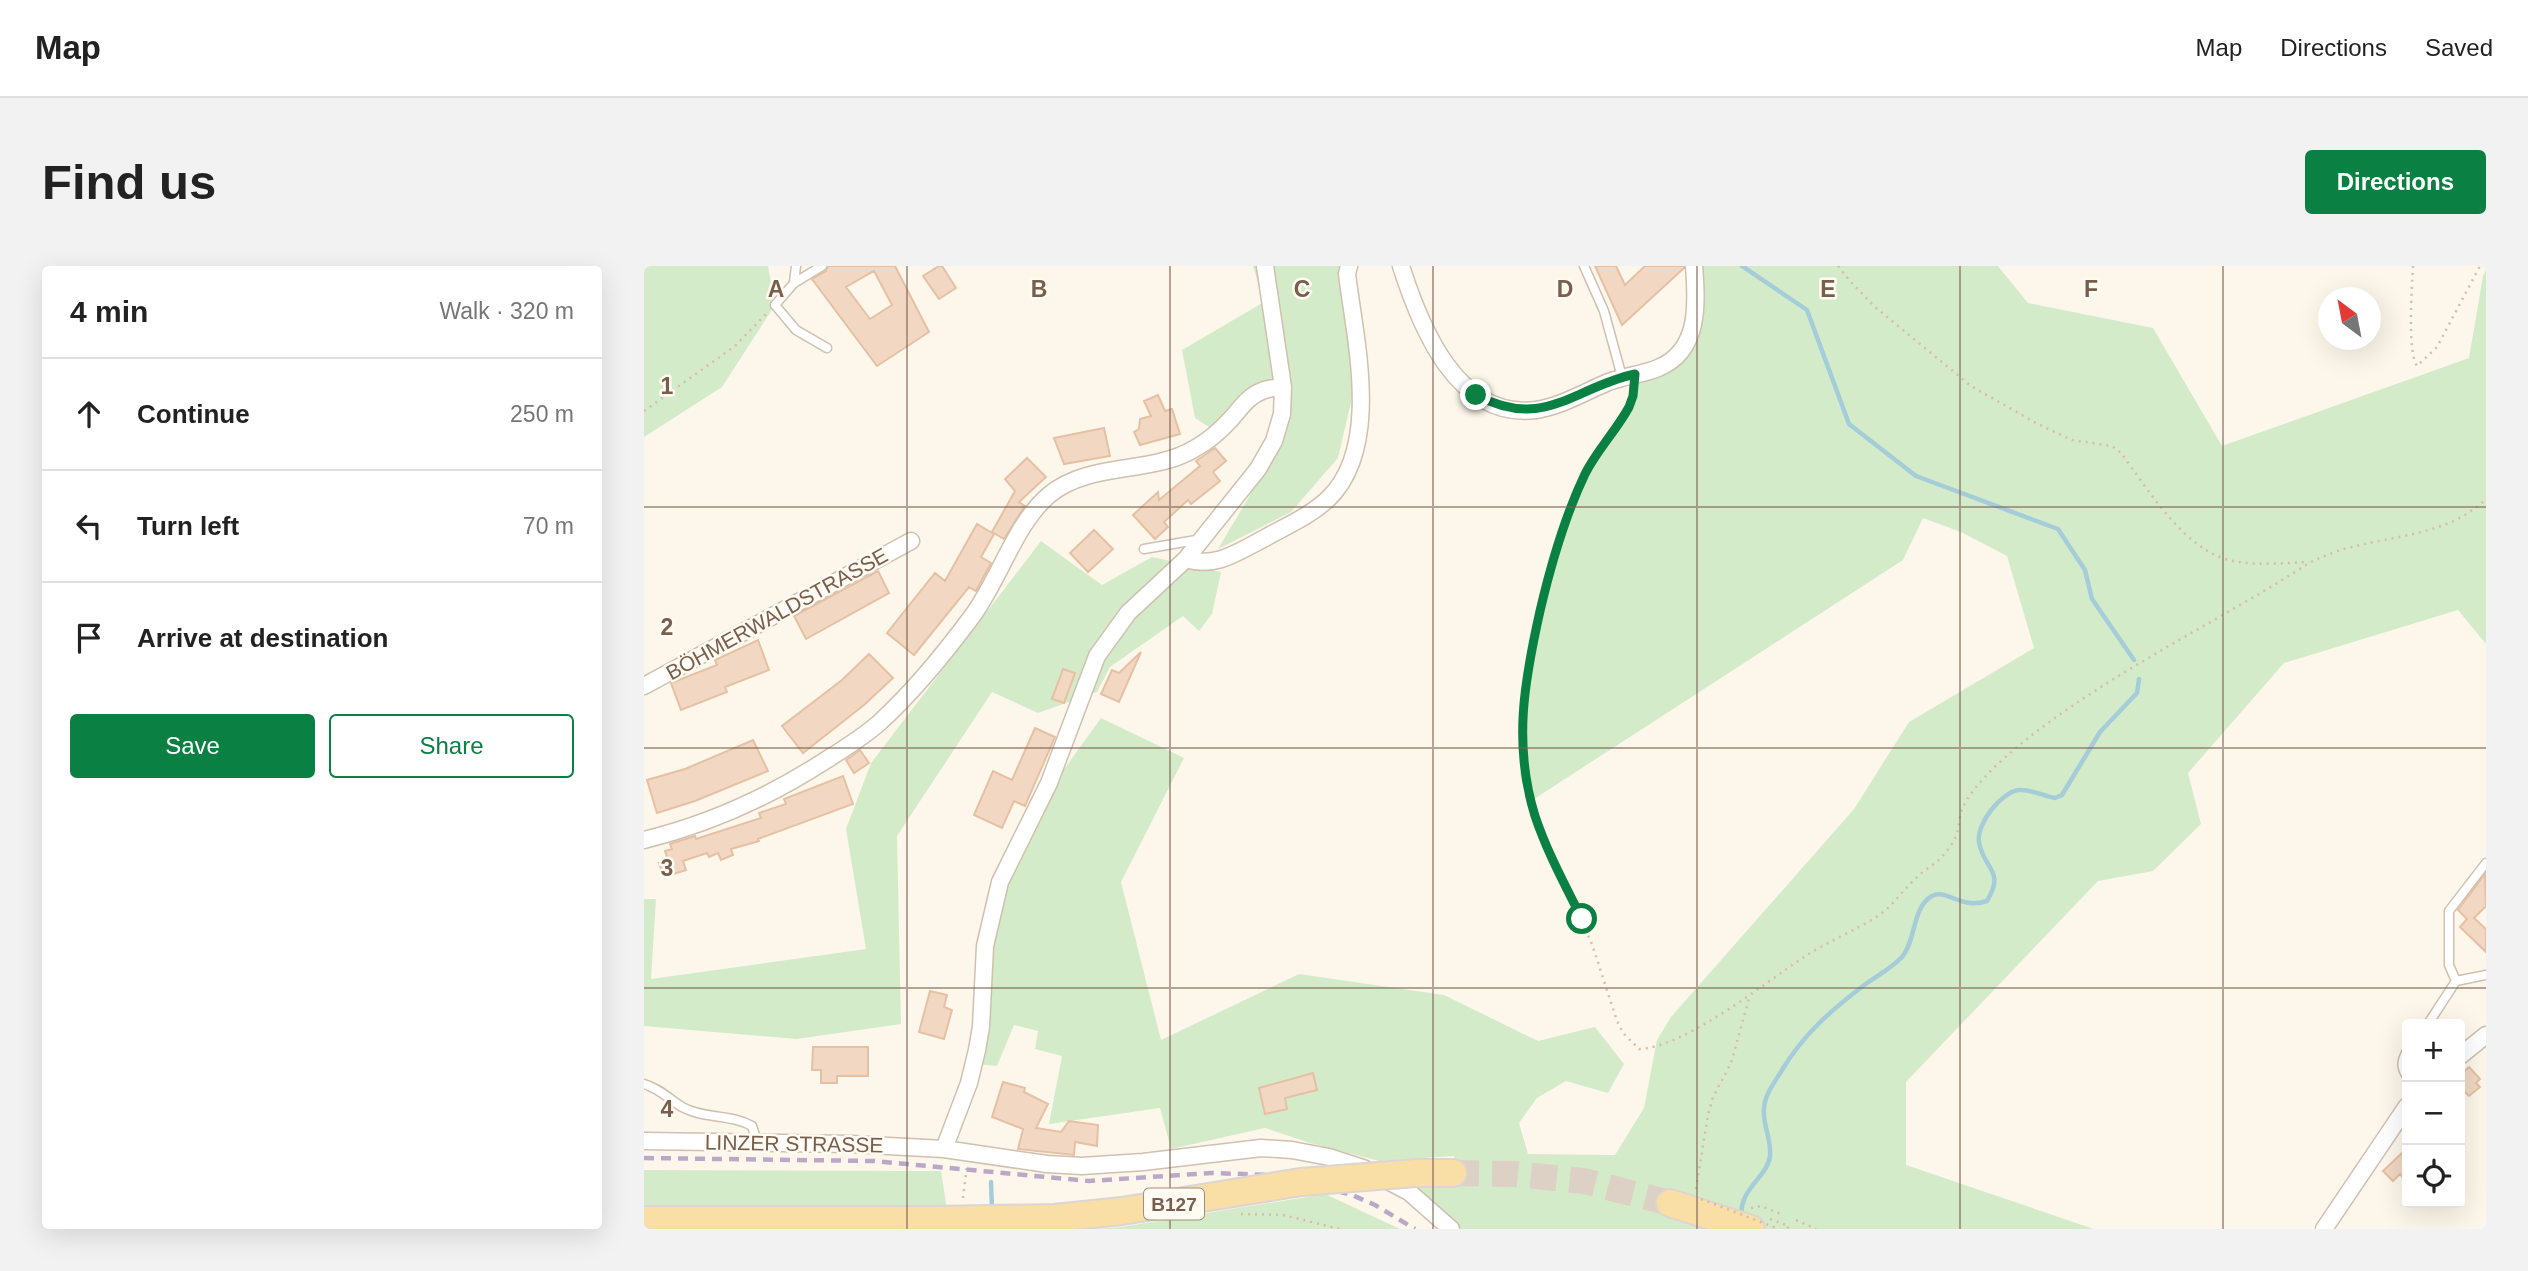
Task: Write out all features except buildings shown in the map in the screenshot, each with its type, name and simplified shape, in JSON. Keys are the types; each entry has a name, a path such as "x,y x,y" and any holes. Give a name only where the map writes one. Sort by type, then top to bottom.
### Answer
{"main road":[{"name":"B127","path":"644,1220 1055,1217 1203,1199 1301,1182 1453,1173"},
{"path":"1670,1203 1699,1205 1751,1220"}],"street":[{"path":"944,1149 969,1083 977,1050 981,1027 985,946 1000,883 1053,774 1097,656 1128,613 1186,559 1258,469 1274,441 1282,414 1283,387 1265,266"},
{"path":"1186,559 1200,564 1215,563 1309,514 1328,499 1343,481 1352,464 1361,410 1347,274 1349,266"},
{"path":"1401,266 1412,301 1442,359 1459,380 1476,395 1494,404 1510,409 1535,410 1666,365 1683,349 1694,326 1694,266"},
{"path":"644,840 727,814 768,795 848,746 878,724 909,693 972,616 991,588 1030,515 1050,494 1074,480 1175,459 1196,448 1229,421 1248,399 1261,391 1283,387"},
{"name":"BÖHMERWALDSTRASSE","path":"644,686 911,541"},
{"path":"2465,1052 2486,1035"},
{"path":"2324,1229 2402,1113"},
{"name":"LINZER STRASSE","path":"644,1140 944,1149 1047,1164 1082,1166 1133,1163 1261,1148 1311,1153 1363,1168 1409,1192 1451,1229"}],"lane":[{"path":"794,284 796,266"},
{"path":"822,266 794,284 775,306 796,330 827,348"},
{"path":"1584,266 1628,376"},
{"path":"1144,549 1202,539"},
{"path":"2456,981 2449,965 2449,911 2486,863"},
{"path":"2431,1019 2456,981 2486,975"},
{"path":"644,1084 652,1086 692,1111 745,1122 752,1126 757,1142"}],"path":[{"path":"1839,266 1875,307 1971,386 2072,440 2112,446 2121,453 2184,533 2207,552 2232,561 2266,564 2311,562"},
{"path":"2413,266 2412,340 2417,366 2437,347 2480,266"},
{"path":"644,411 736,346 775,306"},
{"path":"1628,376 1633,396 1629,407 1587,471 1574,498 1547,580 1522,705 1523,748 1530,795 1542,835 1592,944 1617,1021 1639,1049 1669,1043 1891,905 1913,880 1940,859 1951,846 1961,810 1969,796 2030,736 2073,706 2311,562 2344,549 2441,527 2461,519 2486,499"},
{"path":"1749,995 1731,1063 1713,1097 1708,1115 1695,1194 1699,1205 1779,1229"},
{"path":"1751,1220 1751,1209 1757,1205 1783,1215"},
{"path":"1796,1220 1816,1229"}],"green space":[{"path":"644,266 768,266 775,305 722,387 644,437"},
{"path":"1253,266 1341,266 1353,394 1338,458 1291,512 1218,549 1273,456 1291,383 1252,390 1212,429 1195,418 1182,350 1264,302"},
{"path":"1698,266 1998,266 2028,303 2153,328 2222,446 2469,358 2486,269 2486,644 2458,610 2284,663 2188,773 2201,824 2153,871 2098,881 1906,1082 1906,1165 2094,1229 1459,1229 1414,1187 1457,1186 1454,1156 1379,1161 1265,1128 1171,1149 1160,1108 1049,1124 1062,1056 1035,1049 1038,1031 1014,1025 997,1066 974,1064 994,889 1034,811 1101,718 1184,758 1121,882 1161,1040 1299,974 1444,995 1538,1041 1595,1027 1624,1064 1608,1093 1566,1081 1537,1098 1519,1123 1528,1154 1615,1155 1644,1108 1657,1040 1671,1017 1854,809 1909,722 2034,648 2007,556 1961,532 1923,518 1903,560 1528,803 1520,774 1522,685 1560,533 1595,456 1633,405 1632,383 1665,371 1693,350 1701,327 1702,312"},
{"path":"1041,541 1102,585 1152,557 1221,572 1212,614 1199,631 1183,616 1110,667 1097,692 1038,713 992,692 897,836 901,1024 797,1039 644,1026 644,899 656,899 651,979 866,949 846,829 871,763"},
{"path":"644,1170 941,1171 950,1229 644,1229"},
{"path":"1325,1194 1400,1229 1095,1229 1121,1227"}],"waterway":[{"path":"1742,266 1807,310 1849,424 1916,476 2058,529 2085,570 2092,599 2134,660"},
{"path":"1742,1218 1744,1199 1764,1171 1770,1156 1764,1120 1766,1098 1790,1057 1828,1015 1902,957 1910,942 1917,916 1932,896 1943,895 1969,903 1987,901 1992,891 1994,876 1981,851 1979,835 1991,810 2005,796 2019,790 2055,798 2062,795 2100,732 2137,693 2139,679"},
{"path":"991,1182 992,1209"}],"tunnel":[{"path":"1453,1173 1515,1174 1584,1181 1670,1203"}],"railway":[{"path":"644,1158 874,1161 1089,1181 1211,1173 1273,1175 1352,1195 1375,1205 1415,1229"}],"route":[{"path":"1476,395 1510,409 1535,410 1635,374 1629,407 1587,471 1574,498 1555,552 1534,638 1522,705 1523,748 1535,816 1557,870 1582,919"}]}
